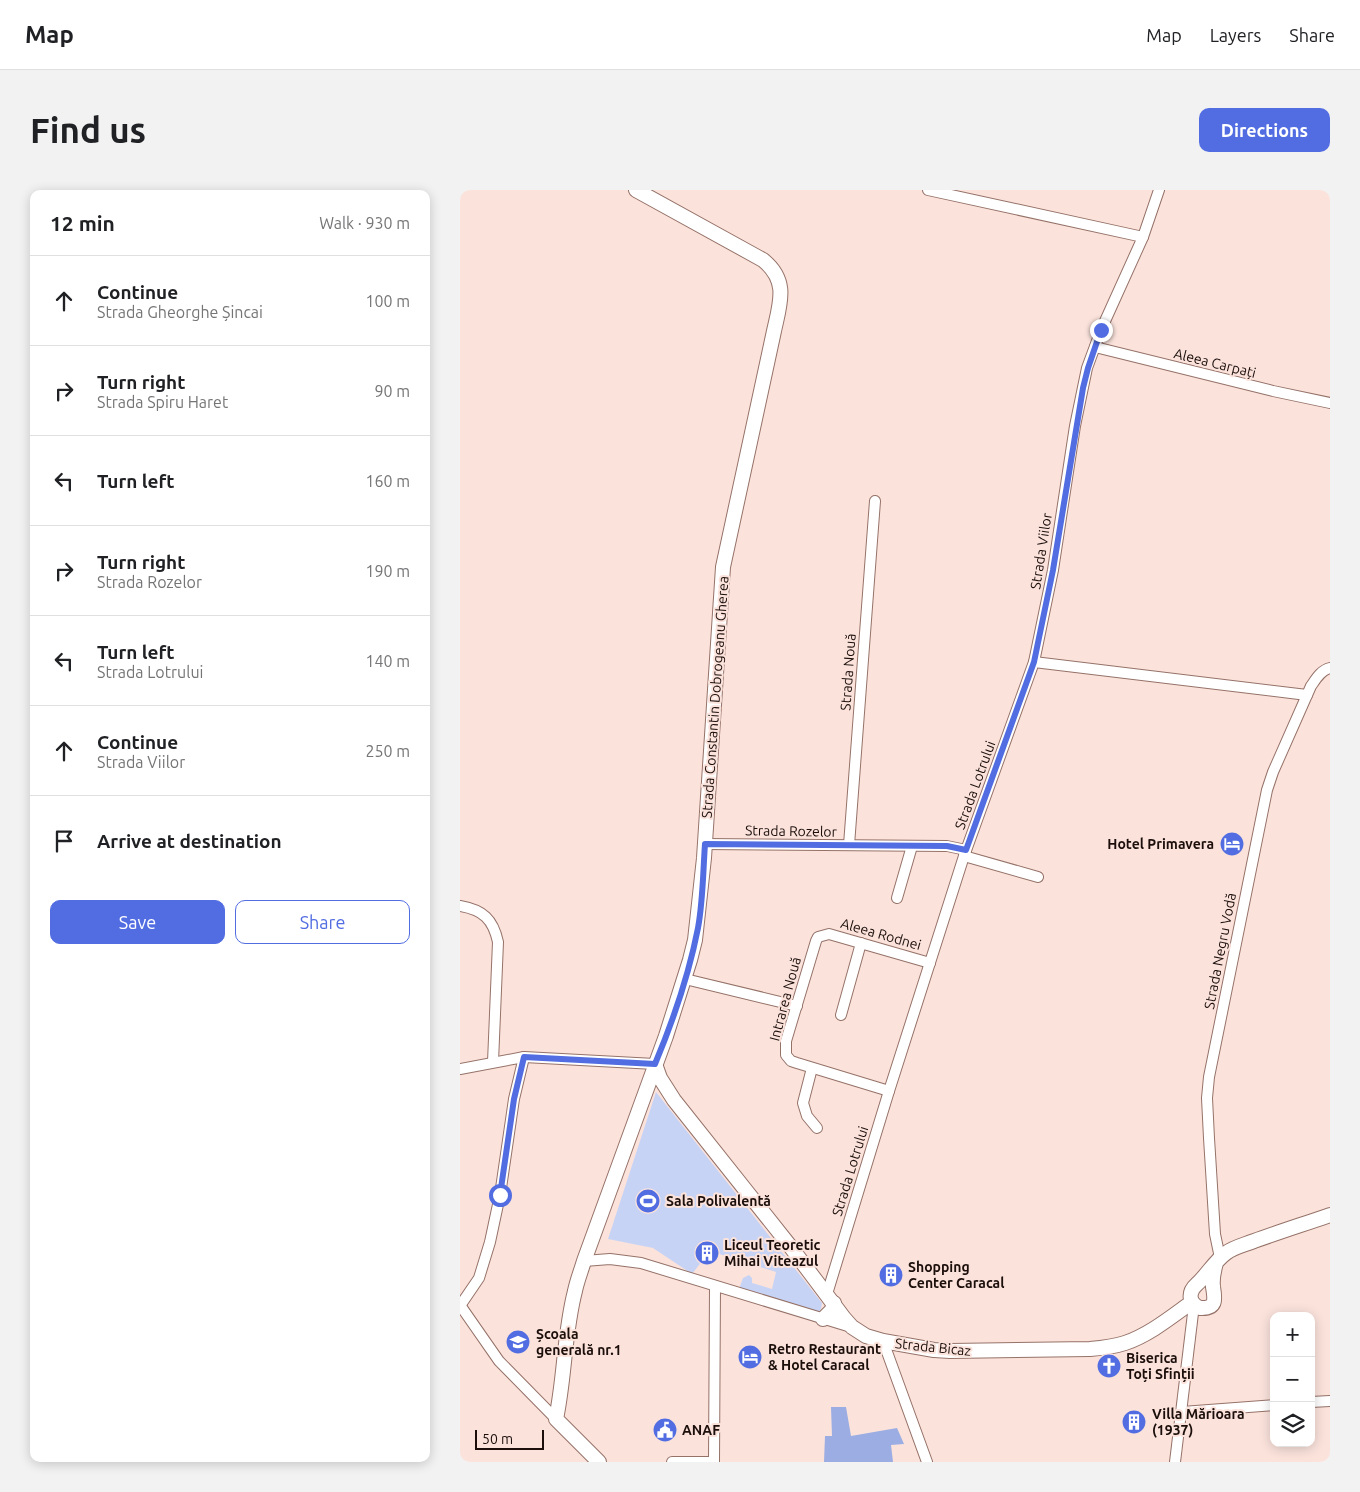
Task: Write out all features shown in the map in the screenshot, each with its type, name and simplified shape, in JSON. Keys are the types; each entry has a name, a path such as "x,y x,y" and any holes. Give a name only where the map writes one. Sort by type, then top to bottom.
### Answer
{"main road":[{"name":"Strada Constantin Dobrogeanu Gherea","path":"556,1419 572,1306 584,1261 685,979 698,926 723,567 778,312 781,285 773,270 763,260 636,190"},
{"path":"655,1064 660,1078 674,1100 852,1327"},
{"path":"1218,1260 1214,1288 1215,1301 1208,1307 1200,1308 1193,1304 1190,1298 1192,1290 1218,1260 1234,1248 1330,1216"},
{"path":"1198,1284 1206,1283 1214,1288"},
{"path":"823,1319 832,1310 830,1299"},
{"name":"Strada Bicaz","path":"852,1327 866,1336 883,1341 950,1351 1062,1351 1111,1347 1126,1343 1193,1304"},
{"path":"556,1419 599,1462"}],"street":[{"path":"928,190 1143,237"},
{"name":"Strada Viilor","path":"1034,662 1053,570 1081,397 1095,347 1143,237 1159,190"},
{"name":"Aleea Carpați","path":"1095,347 1273,391 1330,402"},
{"name":"Strada Nouă","path":"849,845 875,502"},
{"path":"1034,662 1307,695"},
{"name":"Strada Lotrului","path":"830,1299 889,1091 965,853 1034,662"},
{"name":"Strada Negru Vodă","path":"1218,1260 1209,1138 1208,1098 1210,1077 1268,790 1307,695 1317,676 1330,668"},
{"name":"Strada Rozelor","path":"705,844 947,846 1038,877"},
{"path":"897,898 912,846"},
{"path":"460,906 475,910 488,917 495,929 498,942 493,1062"},
{"name":"Aleea Rodnei","path":"823,934 829,934 930,963"},
{"name":"Intrarea Nouă","path":"823,934 818,937 816,942 786,1042 786,1056 791,1061 889,1091"},
{"path":"841,1015 861,943"},
{"path":"685,979 797,1006"},
{"path":"524,1057 514,1099 500,1195 490,1242 479,1278 460,1305 499,1361 556,1419"},
{"path":"460,1068 524,1057 655,1064"},
{"path":"812,1068 803,1103 807,1116 817,1128"},
{"name":"Strada Bicaz","path":"584,1261 610,1259 641,1263 852,1327"},
{"path":"714,1462 715,1286"},
{"path":"1175,1462 1191,1340 1193,1304"},
{"path":"1191,1340 1198,1320 1208,1307"},
{"path":"883,1341 927,1462"},
{"path":"1315,1402 1330,1401"},
{"path":"1182,1412 1270,1405"},
{"path":"672,1462 708,1462"}],"shaded area":[{"path":"656,1092 822,1303 818,1313 739,1289 743,1278 749,1275 752,1278 752,1283 772,1289 776,1272 710,1251 692,1274 653,1248 608,1239"},
{"path":"831,1407 846,1407 851,1436 897,1428 904,1444 891,1445 893,1462 824,1462 825,1436 832,1436"}],"place":[{"name":"Hotel Primavera","path":"1232,844"},
{"name":"Sala Polivalentă","path":"648,1201"},
{"name":"Liceul Teoretic Mihai Viteazul","path":"707,1253"},
{"name":"Shopping Center Caracal","path":"891,1275"},
{"name":"Școala generală nr.1","path":"518,1342"},
{"name":"Retro Restaurant & Hotel Caracal","path":"750,1357"},
{"name":"Biserica Toți Sfinții","path":"1109,1366"},
{"name":"Villa Mărioara (1937)","path":"1134,1422"},
{"name":"ANAF","path":"665,1430"}],"route":[{"path":"500,1195 514,1099 524,1057 655,1064 679,999 695,940 700,912 705,844 947,846 966,850 1034,662 1050,588 1075,426 1088,368 1101,330"}]}
